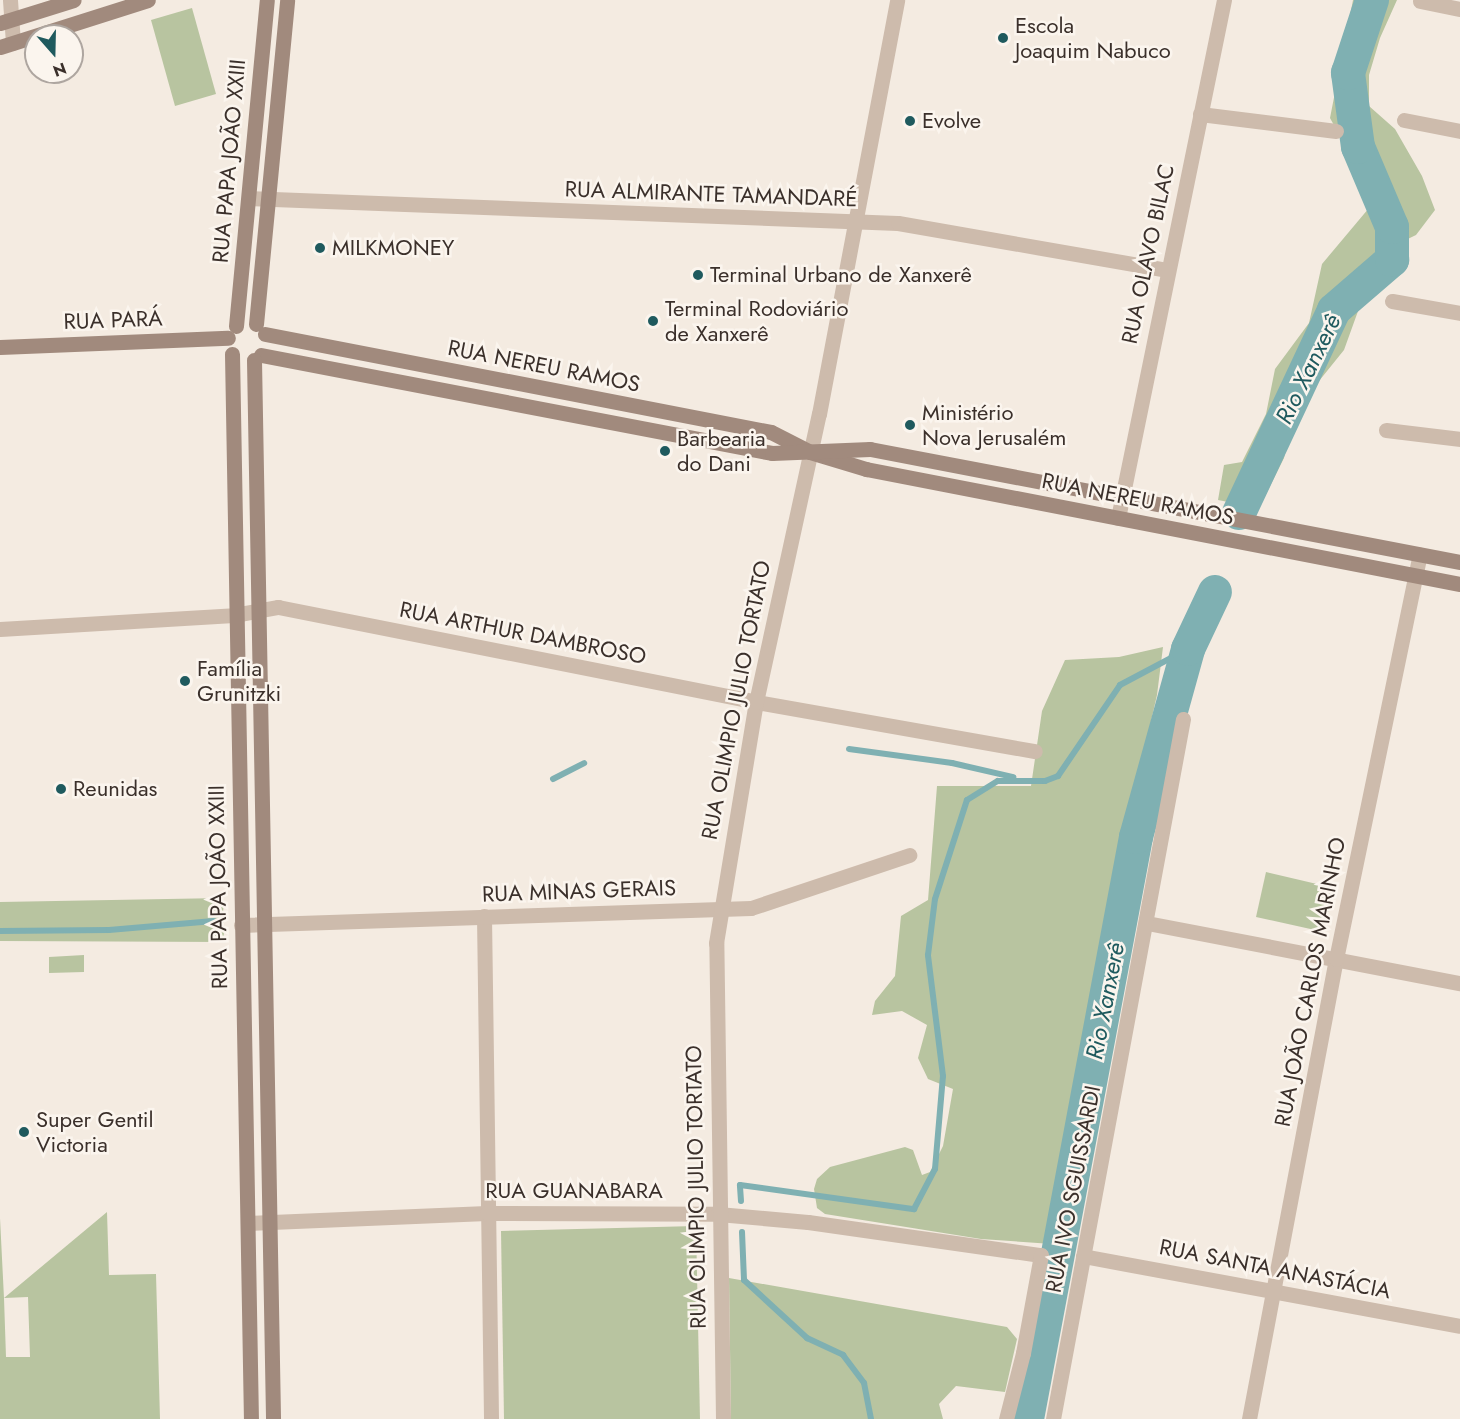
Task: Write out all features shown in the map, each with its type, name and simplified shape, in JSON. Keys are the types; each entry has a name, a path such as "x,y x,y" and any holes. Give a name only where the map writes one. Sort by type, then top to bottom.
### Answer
{"street":[{"path":"10,0 6,21 7,45 142,1"},
{"path":"6,21 74,0"},
{"name":"RUA PAPA JOÃO XXIII","path":"232,332 249,198 267,0"},
{"name":"RUA PAPA JOÃO XXIII","path":"260,329 287,0"},
{"name":"RUA OLIMPIO JULIO TORTATO","path":"723,1419 718,1214 716,943 756,702 810,452 897,0"},
{"name":"RUA OLAVO BILAC","path":"1118,518 1224,0"},
{"path":"1420,1 1460,9"},
{"path":"262,55 283,57"},
{"path":"1200,114 1336,132"},
{"path":"1404,120 1460,131"},
{"name":"RUA ALMIRANTE TAMANDARÉ","path":"249,198 898,223 1168,270"},
{"path":"1392,301 1460,313"},
{"path":"260,329 267,341 257,358 238,359 232,354 232,332 260,329"},
{"name":"RUA NEREU RAMOS","path":"260,329 362,353 771,432 810,452 866,469 1460,584"},
{"name":"RUA PARÁ","path":"0,346 232,332"},
{"path":"356,374 362,353"},
{"name":"RUA PAPA JOÃO XXIII","path":"232,354 237,822 251,1419"},
{"name":"RUA PAPA JOÃO XXIII","path":"257,358 254,484 257,701 271,1222 273,1419"},
{"name":"RUA NEREU RAMOS","path":"257,358 356,374 772,453 870,449 1460,562"},
{"path":"485,399 488,378"},
{"path":"685,437 690,416"},
{"path":"1386,430 1460,439"},
{"path":"941,484 946,464"},
{"path":"1042,504 1048,483"},
{"path":"233,484 254,484"},
{"path":"1266,547 1269,526"},
{"path":"1342,561 1346,541"},
{"name":"RUA JOÃO CARLOS MARINHO","path":"1249,1419 1336,959 1420,555"},
{"name":"RUA ARTHUR DAMBROSO","path":"0,629 234,615 278,607 756,702 1035,751"},
{"path":"237,701 257,701"},
{"name":"RUA IVO SGUISSARDI","path":"1053,1419 1184,719"},
{"path":"237,822 260,822"},
{"name":"RUA MINAS GERAIS","path":"241,925 751,908 909,855"},
{"path":"484,916 491,1419"},
{"path":"1147,924 1460,983"},
{"path":"246,1155 268,1153"},
{"name":"RUA GUANABARA","path":"248,1223 487,1212 718,1214 808,1222 1041,1255"},
{"name":"RUA IVO SGUISSARDI","path":"1006,1419 1023,1353 1041,1255"},
{"name":"RUA SANTA ANASTÁCIA","path":"1083,1256 1460,1326"},
{"path":"250,1373 271,1373"}],"green space":[{"path":"1353,0 1397,0 1380,38 1369,75 1369,106 1395,129 1422,176 1435,210 1416,235 1379,253 1344,350 1294,412 1284,458 1259,508 1218,500 1224,465 1242,462 1266,414 1275,369 1309,323 1322,264 1369,208 1346,147 1330,118"},
{"path":"192,8 216,94 175,106 151,20"},
{"path":"1163,647 1157,695 1104,926 1068,1131 1066,1179 1052,1244 981,1239 825,1214 817,1208 814,1189 817,1179 830,1167 905,1147 913,1150 922,1175 930,1172 943,1146 953,1089 928,1079 918,1058 927,1025 902,1011 872,1015 875,1001 895,976 901,916 928,900 937,786 1031,786 1042,711 1065,660 1119,657"},
{"path":"1266,872 1334,888 1324,932 1256,917"},
{"path":"223,898 224,942 0,941 0,902"},
{"path":"84,955 84,972 49,973 49,957"},
{"path":"107,1212 109,1275 156,1274 160,1419 0,1419 0,1218 4,1298","holes":["28,1297 30,1357 6,1357 4,1298"]},
{"path":"696,1226 700,1419 504,1419 501,1231"},
{"path":"729,1278 1007,1327 1017,1339 1005,1392 956,1386 939,1404 943,1419 731,1419"}],"waterway":[{"name":"Rio Xanxerê","path":"1239,513 1334,310 1392,260 1392,227 1358,147 1348,73 1372,0"},
{"name":"Rio Xanxerê","path":"1027,1419 1136,837 1188,649 1215,592"},
{"path":"741,1201 740,1185 914,1209 935,1169 943,1076 928,955 935,899 967,800 998,781 1045,781 1058,776 1120,685 1188,649"},
{"path":"849,749 952,763 1013,777"},
{"path":"553,779 584,763"},
{"path":"0,931 109,930 214,921"},
{"path":"742,1232 744,1280 807,1338 843,1355 864,1383 871,1419"}],"place":[{"name":"Escola Joaquim Nabuco","path":"1003,38"},
{"name":"Evolve","path":"910,121"},
{"name":"MILKMONEY","path":"320,248"},
{"name":"Terminal Urbano de Xanxerê","path":"698,275"},
{"name":"Terminal Rodoviário de Xanxerê","path":"653,321"},
{"name":"Ministério Nova Jerusalém","path":"910,425"},
{"name":"Barbearia do Dani","path":"665,451"},
{"name":"Família Grunitzki","path":"185,681"},
{"name":"Reunidas","path":"61,789"},
{"name":"Super Gentil Victoria","path":"24,1132"}]}
